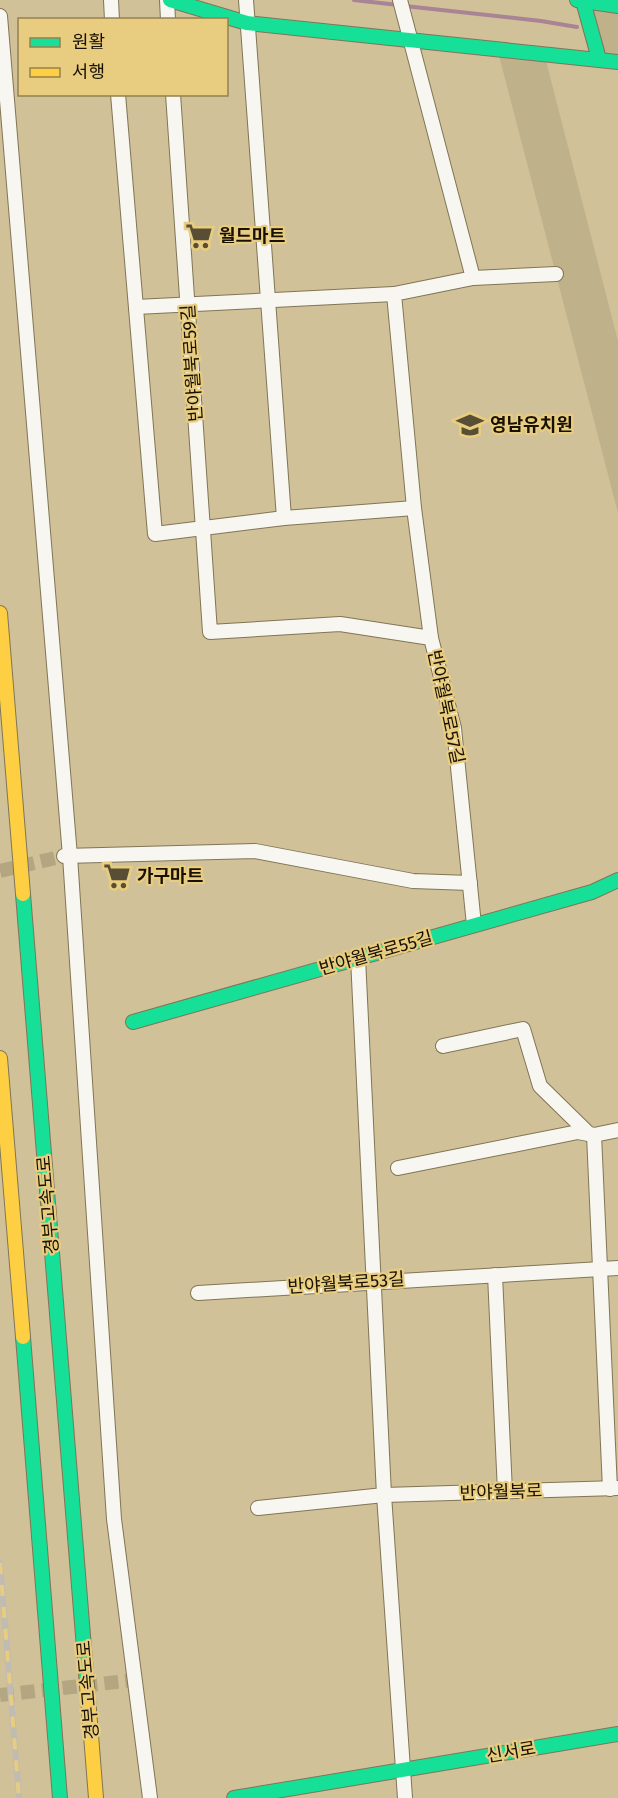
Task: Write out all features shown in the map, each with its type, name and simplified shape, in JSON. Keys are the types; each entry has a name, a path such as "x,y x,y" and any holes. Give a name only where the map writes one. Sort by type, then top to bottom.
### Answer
{"main road":[{"path":"168,0 248,23 618,62"},
{"path":"599,59 580,0 618,6"},
{"name":"경부고속도로","path":"0,613 96,1798"},
{"name":"반야월북로55길","path":"133,1022 592,892 618,880"},
{"name":"경부고속도로","path":"0,1058 60,1792"},
{"name":"신서로","path":"234,1798 618,1734"}],"street":[{"path":"111,0 112,18"},
{"path":"168,0 168,18"},
{"path":"246,0 284,518"},
{"path":"400,0 473,278"},
{"path":"0,16 67,856 114,1519 150,1798"},
{"path":"118,96 155,534 284,518 414,508"},
{"name":"반야월북로59길","path":"173,96 210,632"},
{"path":"136,307 394,294 473,278 556,274"},
{"path":"394,294 414,508 431,638"},
{"name":"반야월북로57길","path":"210,632 340,624 431,638 454,728 474,925"},
{"path":"67,856 255,851 413,882 470,883"},
{"path":"358,958 384,1495 405,1798"},
{"path":"443,1046 523,1029 540,1086 591,1135 614,1488"},
{"path":"398,1168 578,1132 591,1135 618,1130"},
{"name":"반야월북로53길","path":"198,1293 618,1268"},
{"path":"495,1275 505,1491"},
{"name":"반야월북로","path":"258,1508 384,1495 614,1488"}],"shaded area":[{"path":"583,1 618,6 618,62 599,59"},
{"path":"497,48 544,53 618,341 618,513"}],"waterway":[{"path":"354,0 398,5"},
{"path":"405,6 577,27"}],"tunnel":[{"path":"0,871 64,856"},
{"path":"0,1695 135,1680"}],"railway":[{"path":"0,1563 19,1798"}],"traffic: fast":[{"path":"170,0 247,23 618,62"},
{"path":"577,0 618,6"},
{"path":"583,1 599,59"},
{"path":"133,1022 592,892 618,880"},
{"path":"23,894 87,1685"},
{"path":"23,1337 60,1798"},
{"path":"234,1798 618,1734"}],"traffic: slow":[{"path":"0,613 23,894"},
{"path":"0,1058 23,1337"},
{"path":"87,1685 96,1798"}],"place":[{"name":"월드마트","path":"199,236"},
{"name":"영남유치원","path":"470,425"},
{"name":"가구마트","path":"117,876"}]}
